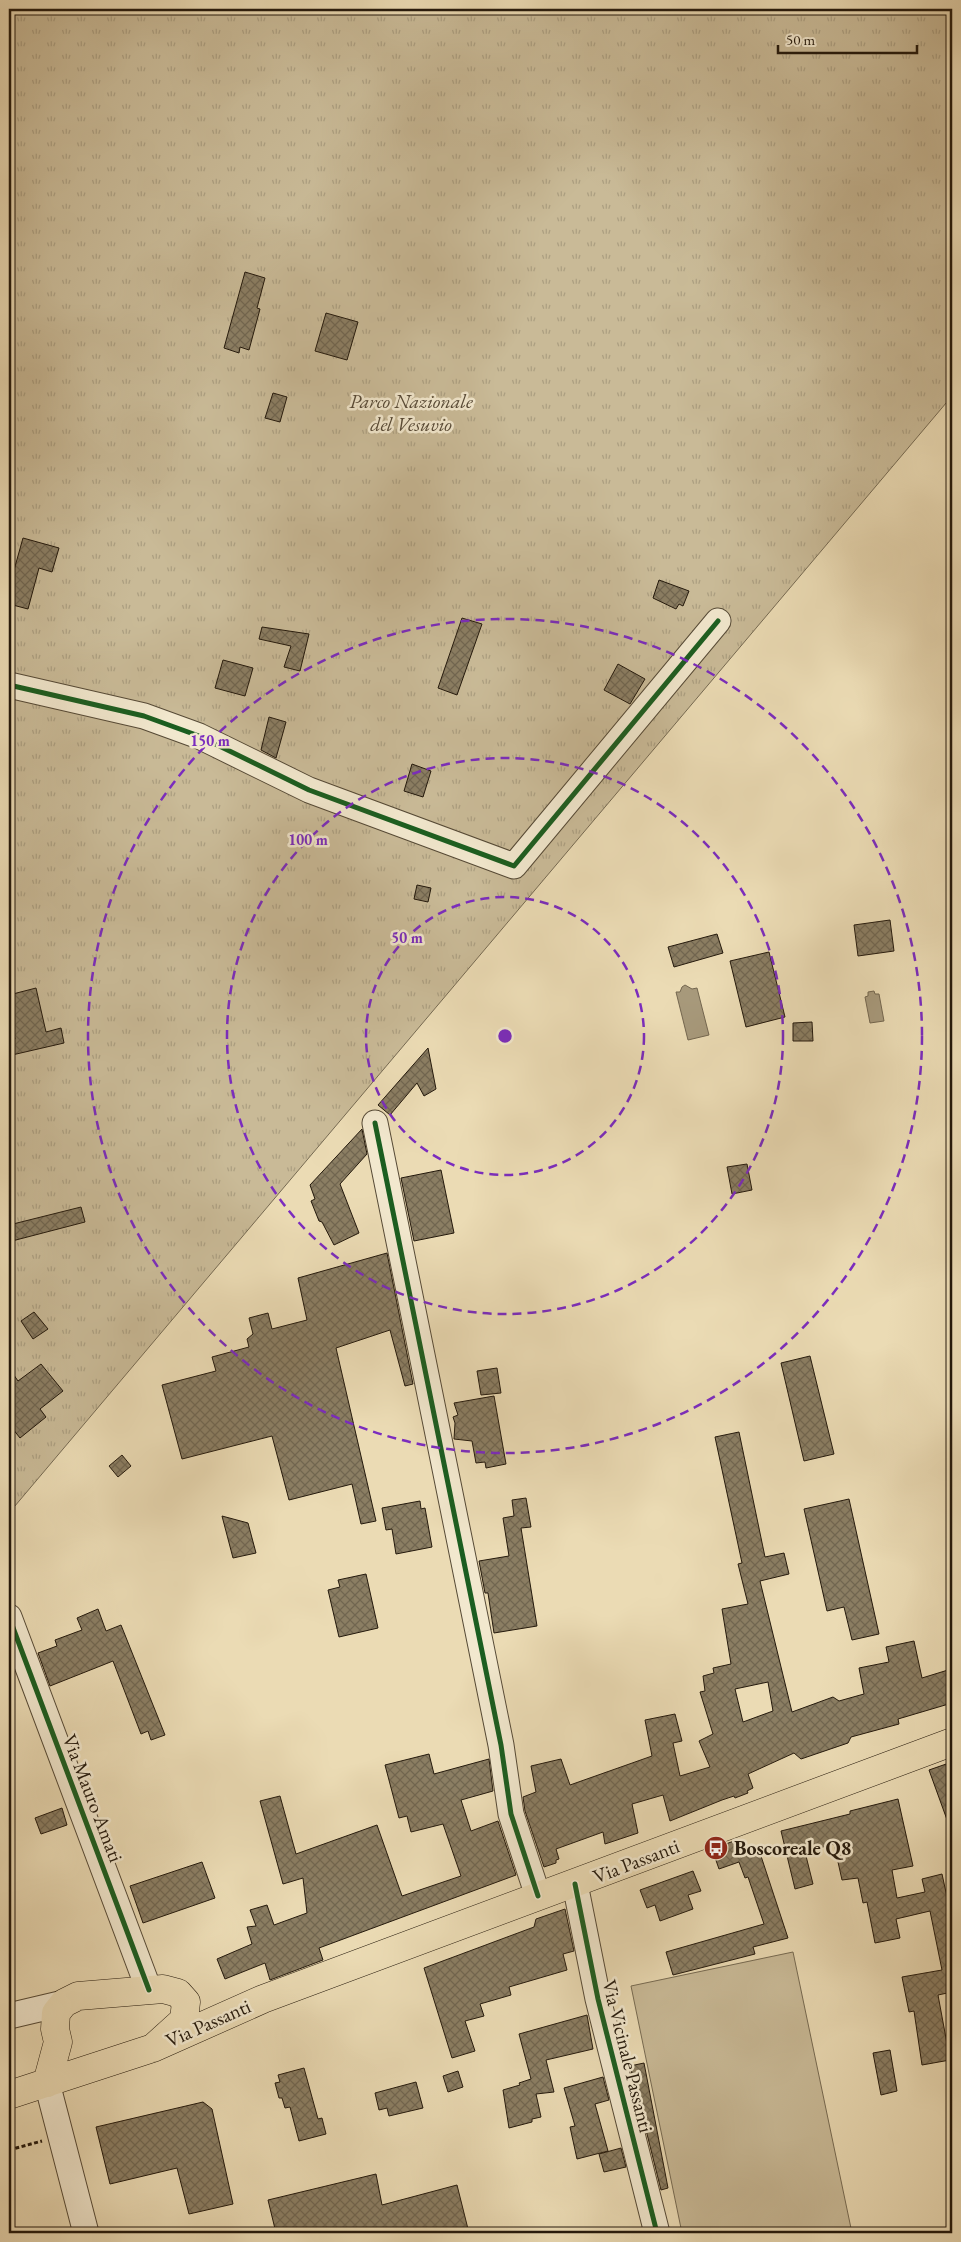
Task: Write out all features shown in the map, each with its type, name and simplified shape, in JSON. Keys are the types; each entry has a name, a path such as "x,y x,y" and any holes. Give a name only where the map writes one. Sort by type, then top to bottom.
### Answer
{"main road":[{"name":"Via Passanti","path":"9,2095 153,2048 263,1999 952,1742"},
{"name":"Via Passanti","path":"64,2003 78,1996 149,1990 178,1993 186,2002 184,2020 153,2048"},
{"name":"Via Passanti","path":"186,2002 263,1999"},
{"path":"47,2083 56,2036 56,2013 64,2003"},
{"name":"Via Passanti","path":"56,2036 77,2057 119,2059"}],"street":[{"path":"9,685 144,716 199,736 309,790 514,866 718,621"},
{"path":"376,1123 501,1745 511,1814 538,1896"},
{"name":"Via Mauro Amati","path":"9,1617 149,1990"},
{"name":"Via Vicinale Passanti","path":"575,1884 598,1999 657,2233"},
{"path":"9,2018 64,2003"},
{"path":"9,2018 56,2036"},
{"path":"47,2083 86,2233"}],"path":[{"path":"9,2151 44,2140 45,2135"}],"green space":[{"name":"Parco Nazionale del Vesuvio","path":"9,9 952,9 952,396 9,1513"},
{"path":"793,1952 852,2233 682,2233 631,1986"}],"shaded area":[{"path":"685,985 692,989 697,988 709,1035 688,1040 676,992 680,992"},
{"path":"874,991 875,994 879,994 884,1021 870,1023 865,997 868,996 868,992"}],"building":[{"path":"245,272 265,278 257,308 260,309 249,350 240,347 239,353 224,348"},
{"path":"326,313 358,322 347,360 315,351"},
{"path":"273,393 287,397 280,422 265,418"},
{"path":"23,538 59,548 52,572 39,568 28,609 9,604 9,588"},
{"path":"659,580 689,591 683,606 679,604 676,609 653,598"},
{"path":"462,618 482,624 457,695 438,688"},
{"path":"262,627 309,634 300,671 284,667 291,646 259,639"},
{"path":"223,660 253,668 245,696 215,688"},
{"path":"618,664 645,679 630,704 604,690"},
{"path":"269,717 286,722 276,758 261,750"},
{"path":"412,764 431,771 423,797 404,791"},
{"path":"417,885 431,888 428,902 414,899"},
{"path":"890,920 894,951 858,956 854,925"},
{"path":"717,934 723,953 674,967 668,947"},
{"path":"769,952 785,1017 746,1027 730,961"},
{"path":"36,988 46,1032 61,1028 64,1043 12,1055 9,1040 15,1039 9,1012 9,995"},
{"path":"812,1022 813,1041 793,1041 793,1023"},
{"path":"428,1048 436,1089 424,1096 417,1083 390,1115 378,1105"},
{"path":"362,1129 367,1154 340,1184 359,1233 334,1245 322,1222 319,1221 311,1201 315,1199 310,1185"},
{"path":"747,1164 752,1190 732,1194 727,1167"},
{"path":"441,1170 454,1233 414,1241 401,1178"},
{"path":"81,1207 85,1222 12,1241 9,1225"},
{"path":"387,1253 413,1384 405,1386 390,1330 336,1348 376,1521 361,1524 352,1484 289,1500 272,1436 182,1459 162,1385 216,1371 212,1357 249,1347 247,1339 253,1334 249,1318 268,1313 272,1329 307,1320 298,1278"},
{"path":"34,1312 48,1329 33,1339 21,1321"},
{"path":"810,1356 834,1454 804,1461 781,1363"},
{"path":"41,1364 63,1391 40,1409 46,1417 20,1438 9,1424 9,1368 18,1381"},
{"path":"497,1368 501,1393 481,1395 477,1371"},
{"path":"494,1396 506,1464 486,1468 485,1462 476,1463 472,1441 454,1439 455,1423 453,1417 458,1415 454,1403"},
{"path":"739,1432 765,1557 784,1553 789,1574 760,1581 792,1712 833,1697 839,1701 864,1694 859,1668 889,1662 886,1647 914,1641 922,1678 948,1670 952,1684 952,1703 898,1719 899,1724 851,1737 848,1743 801,1759 794,1753 748,1774 753,1788 747,1791 748,1793 722,1800 670,1821 663,1795 632,1804 638,1833 605,1844 603,1832 556,1849 559,1859 556,1860 556,1863 544,1867 525,1811 523,1797 536,1792 531,1766 561,1759 570,1785 652,1756 645,1720 675,1714 682,1741 673,1743 680,1776 710,1767 699,1741 713,1734 700,1692 705,1691 703,1676 714,1673 713,1668 731,1664 722,1609 748,1604 738,1564 742,1563 715,1437","holes":["768,1682 773,1711 743,1722 735,1689"]},
{"path":"122,1455 131,1466 118,1477 109,1466"},
{"path":"526,1498 531,1527 521,1528 537,1626 494,1633 488,1593 485,1593 479,1561 509,1556 503,1518 514,1516 512,1500"},
{"path":"849,1499 879,1634 852,1640 844,1607 827,1611 804,1509"},
{"path":"420,1501 421,1509 425,1508 432,1547 396,1554 392,1529 386,1530 382,1508"},
{"path":"222,1516 248,1523 256,1553 233,1558"},
{"path":"366,1574 378,1628 339,1637 328,1590 340,1587 338,1580"},
{"path":"98,1609 106,1631 121,1625 165,1735 151,1740 148,1731 141,1734 113,1661 50,1686 38,1653 57,1646 55,1640 82,1630 77,1618"},
{"path":"429,1754 434,1774 489,1759 493,1791 461,1800 471,1831 498,1821 516,1875 319,1948 323,1960 270,1980 265,1963 225,1979 217,1959 252,1944 247,1927 256,1926 250,1910 267,1905 274,1925 307,1913 303,1878 283,1884 260,1801 280,1796 296,1854 377,1825 402,1896 461,1876 443,1824 411,1832 407,1816 399,1818 385,1765"},
{"path":"952,1762 952,1828 950,1828 929,1770"},
{"path":"898,1799 913,1866 892,1870 897,1898 925,1892 922,1879 942,1874 952,1920 952,1992 938,1995 950,2060 922,2065 914,2011 909,2012 902,1977 942,1970 930,1911 896,1919 900,1938 875,1943 867,1902 863,1903 858,1878 842,1880 834,1844 805,1852 813,1884 795,1889 781,1831 850,1814 850,1811"},
{"path":"62,1808 67,1825 41,1834 35,1818"},
{"path":"734,1841 740,1857 759,1850 788,1938 753,1947 755,1954 673,1975 666,1952 764,1924 748,1877 745,1878 739,1862 719,1869 712,1849"},
{"path":"202,1862 215,1898 143,1923 130,1886"},
{"path":"693,1871 701,1891 688,1895 693,1909 660,1921 655,1905 647,1908 640,1890"},
{"path":"565,1909 574,1951 563,1954 567,1970 509,1987 511,1995 480,2004 484,2016 465,2021 475,2051 452,2058 424,1968 534,1927 536,1919"},
{"path":"587,2015 593,2049 546,2060 554,2092 536,2094 541,2117 532,2119 532,2122 509,2128 503,2090 520,2085 519,2083 531,2079 519,2034"},
{"path":"890,2050 897,2091 881,2095 873,2053"},
{"path":"644,2063 668,2188 661,2190 630,2066"},
{"path":"304,2068 318,2119 322,2118 326,2134 299,2141 290,2107 285,2108 282,2098 279,2098 275,2083 280,2082 278,2075"},
{"path":"458,2071 463,2087 448,2092 443,2076"},
{"path":"603,2077 609,2100 595,2104 608,2151 577,2159 570,2127 575,2126 564,2088"},
{"path":"416,2082 423,2108 389,2116 387,2108 379,2110 375,2093"},
{"path":"203,2102 212,2109 233,2204 189,2214 177,2168 110,2184 96,2127"},
{"path":"621,2148 626,2167 604,2172 599,2154"},
{"path":"376,2174 382,2205 457,2185 469,2233 276,2233 268,2200"}],"cycle path":[{"path":"9,685 144,716 199,736 309,790 514,866 718,621"},
{"path":"375,1123 501,1745 511,1814 538,1896"},
{"path":"9,1617 149,1990"},
{"path":"575,1884 598,1999 657,2233"}],"place":[{"name":"Boscoreale Q8","path":"716,1848"}]}
